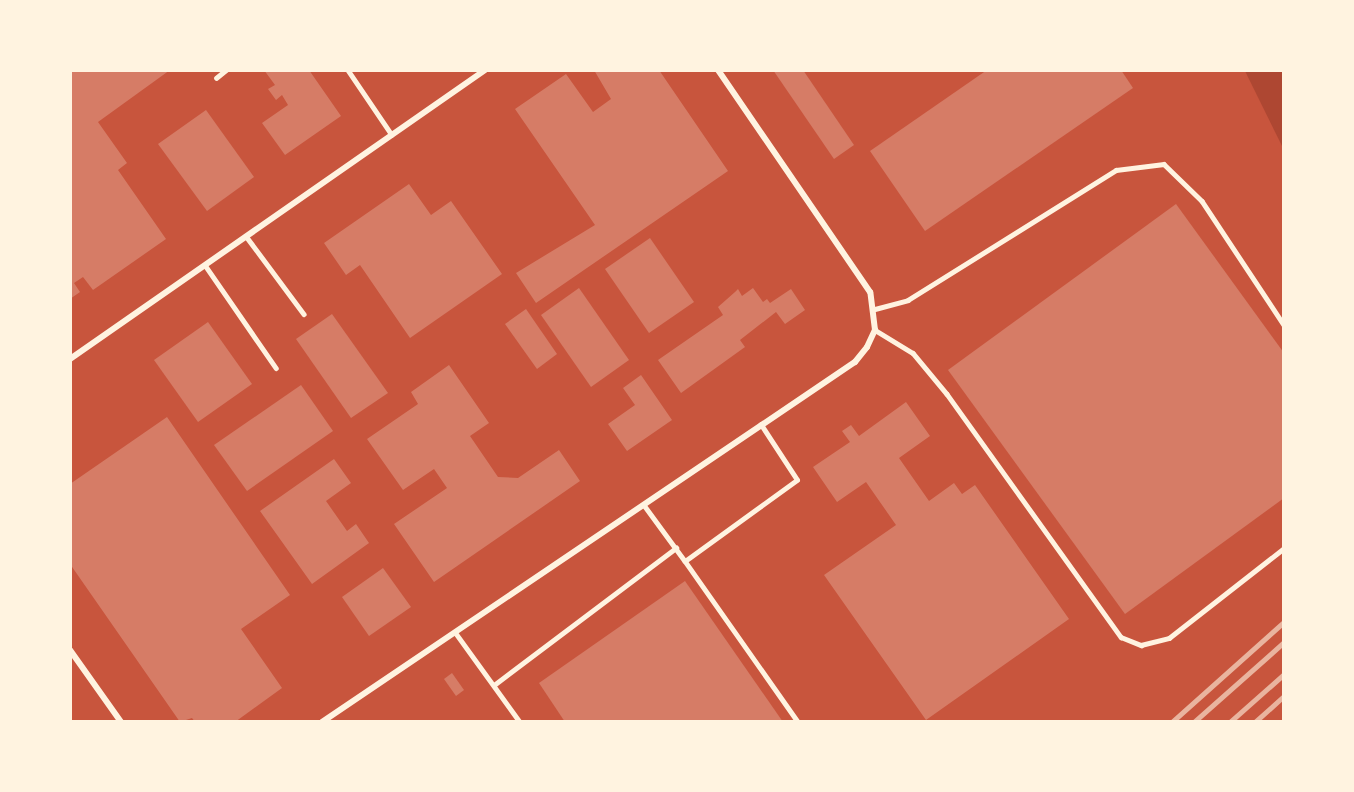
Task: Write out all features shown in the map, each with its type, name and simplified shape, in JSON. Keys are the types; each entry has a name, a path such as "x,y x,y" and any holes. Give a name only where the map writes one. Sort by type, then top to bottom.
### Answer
{"street":[{"path":"70,359 485,70"},
{"path":"322,722 855,362 875,330 875,309 870,292 718,70"},
{"path":"70,650 121,722"}],"lane":[{"path":"216,78 226,70"},
{"path":"348,70 392,135"},
{"path":"875,309 908,300 1116,170 1164,165 1202,201 1284,325"},
{"path":"246,236 304,314"},
{"path":"205,265 276,368"},
{"path":"875,330 913,353 947,394 1121,638 1141,645 1169,638 1284,548"},
{"path":"685,561 797,480 761,425"},
{"path":"644,505 798,722"},
{"path":"494,685 676,548"},
{"path":"455,632 520,722"}],"shaded area":[{"path":"1245,71 1283,71 1283,148"}],"building":[{"path":"70,70 170,70 98,122 127,163 118,170 166,239 93,290 83,277 74,283 80,292 70,299"},
{"path":"264,70 309,70 341,116 285,155 262,123 288,105 282,95 276,100 268,89 275,85"},
{"path":"594,70 659,70 728,171 536,303 516,273 595,225 515,109 566,74 593,112 611,99"},
{"path":"773,70 803,70 854,145 834,159"},
{"path":"987,70 1121,70 1133,88 925,231 870,151"},
{"path":"206,110 254,177 207,211 158,144"},
{"path":"409,184 431,215 451,201 502,274 410,338 360,265 346,275 324,243"},
{"path":"1176,204 1284,353 1284,498 1125,614 948,370"},
{"path":"650,238 694,302 649,333 605,269"},
{"path":"579,288 629,360 591,387 541,315"},
{"path":"753,288 763,302 767,299 770,303 791,289 805,310 785,324 776,312 740,340 745,347 681,393 658,360 723,315 718,307 738,289 742,296"},
{"path":"526,309 557,354 537,369 505,324"},
{"path":"332,314 388,393 351,418 296,339"},
{"path":"208,322 252,384 198,422 154,360"},
{"path":"449,365 489,423 470,436 498,477 518,478 559,450 580,481 434,582 394,524 447,488 434,469 403,490 367,439 418,404 411,392"},
{"path":"641,375 672,420 627,451 608,424 635,405 623,388"},
{"path":"301,385 333,431 247,491 214,445"},
{"path":"906,402 930,436 899,458 929,501 954,483 962,494 975,485 1069,619 926,720 824,575 896,525 866,482 837,502 813,467 850,442 842,431 851,425 859,436"},
{"path":"167,417 290,595 241,629 282,688 235,722 195,722 192,718 180,722 70,564 70,484"},
{"path":"334,459 351,483 326,501 347,531 356,524 369,543 312,584 260,511"},
{"path":"383,568 411,607 369,636 342,597"},
{"path":"685,581 783,722 565,722 539,683"},
{"path":"452,673 464,690 456,696 444,679"}],"railway":[{"path":"1172,722 1284,622"},
{"path":"1194,722 1284,642"},
{"path":"1230,722 1284,674"},
{"path":"1255,722 1284,696"}]}
